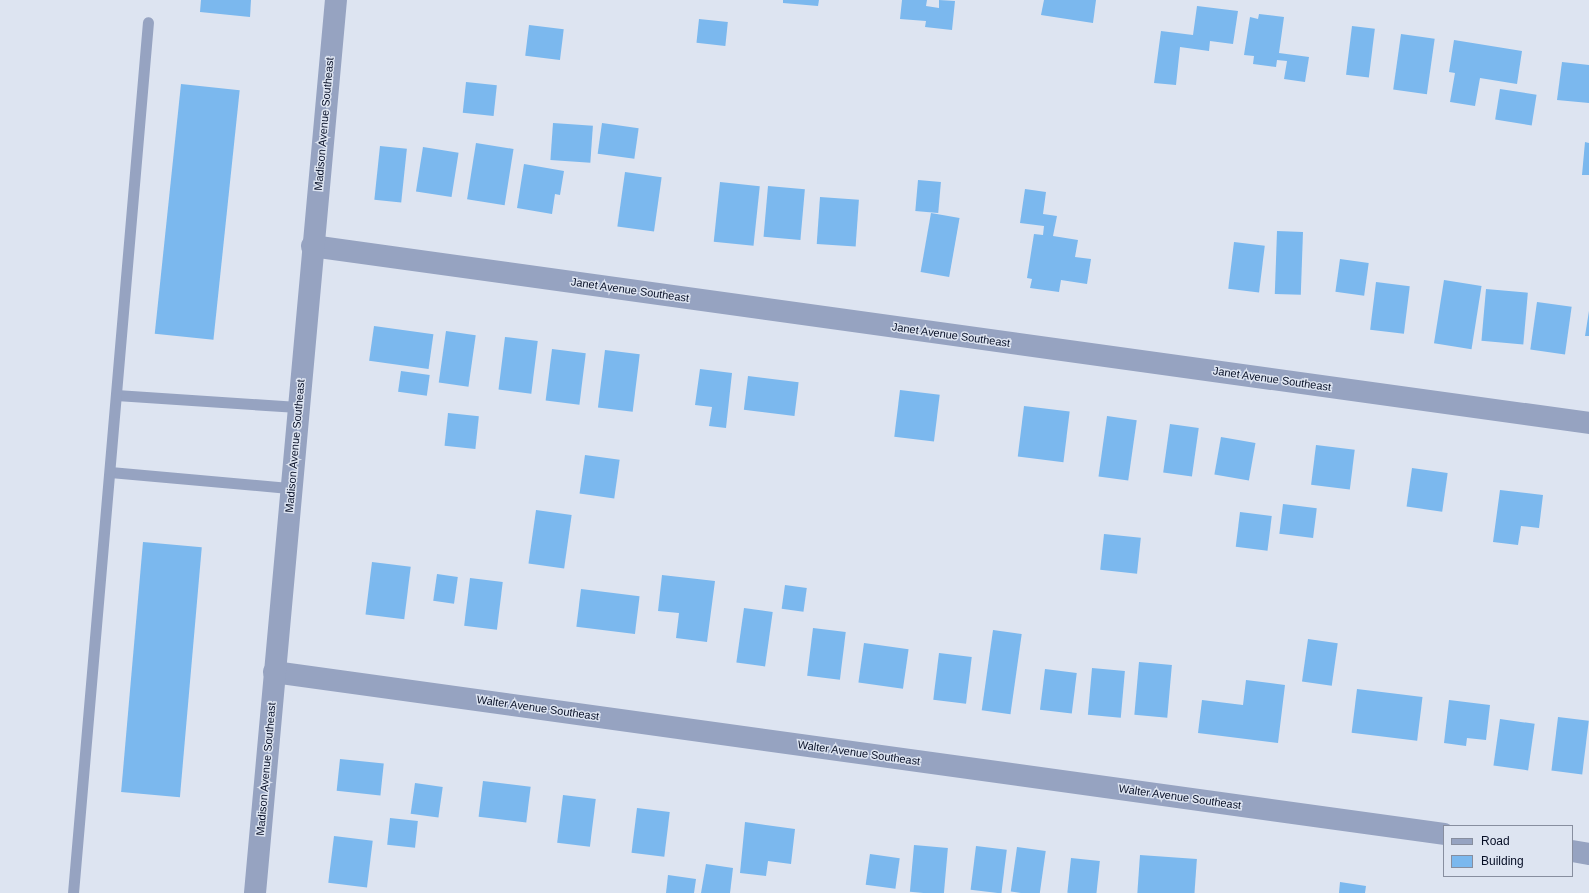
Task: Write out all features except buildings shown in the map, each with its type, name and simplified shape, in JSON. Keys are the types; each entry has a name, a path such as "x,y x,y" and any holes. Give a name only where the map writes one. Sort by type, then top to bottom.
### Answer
{"street":[{"name":"Madison Avenue Southeast","path":"255,893 312,246 336,0"},
{"name":"Janet Avenue Southeast","path":"312,246 1589,423"},
{"name":"Walter Avenue Southeast","path":"274,672 1443,834"},
{"path":"1573,851 1589,854"}],"lane":[{"path":"73,893 148,22"},
{"path":"116,394 298,408"},
{"path":"110,472 291,488"}]}
